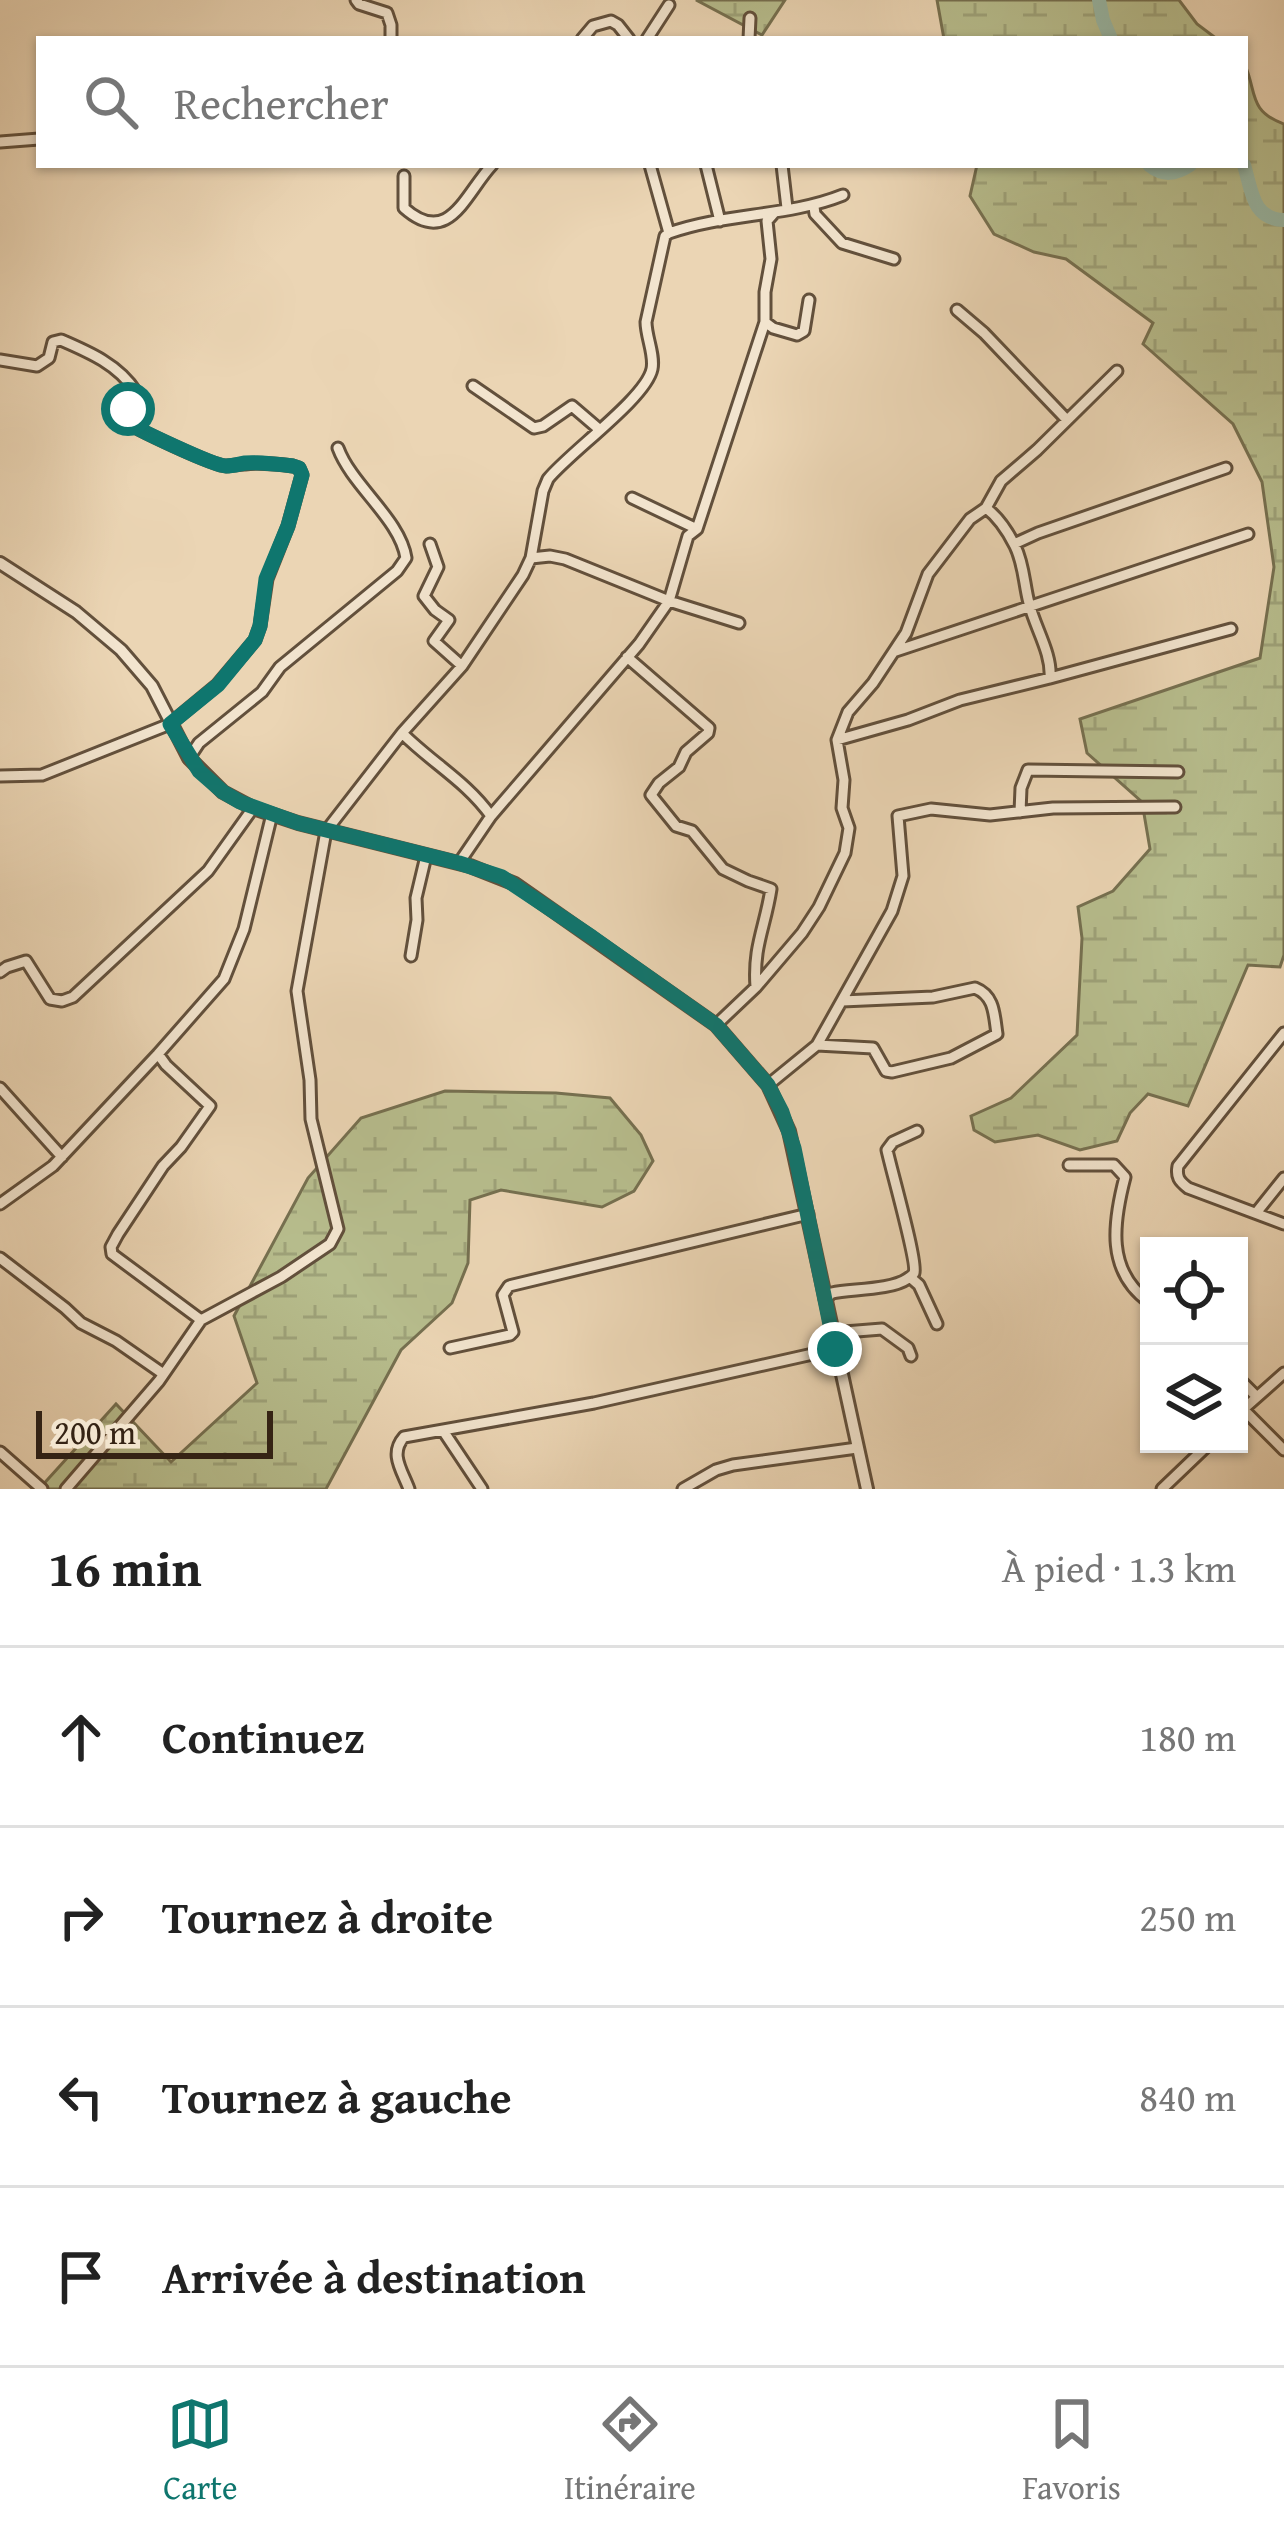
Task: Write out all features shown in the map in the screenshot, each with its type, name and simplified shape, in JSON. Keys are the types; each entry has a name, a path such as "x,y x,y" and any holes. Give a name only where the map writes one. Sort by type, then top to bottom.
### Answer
{"street":[{"path":"356,0 387,13 391,36"},
{"path":"649,36 669,5"},
{"path":"749,36 750,18"},
{"path":"584,36 593,26 611,21 627,36"},
{"path":"0,142 36,140"},
{"path":"404,176 404,208 436,224 454,214 490,168"},
{"path":"651,168 669,233"},
{"path":"707,168 720,221"},
{"path":"782,168 788,208"},
{"path":"66,1489 153,1388 201,1320 281,1277 336,1238 338,1229 311,1119 297,991 326,831 462,666 523,575 548,479 639,391 651,373 646,322 664,241 669,233 788,208 814,207 844,195"},
{"path":"814,207 842,243 894,259"},
{"path":"459,863 491,816 628,657 669,601 765,322 771,259 766,221 774,212"},
{"path":"765,322 797,335 804,331 809,300"},
{"path":"957,310 1067,421"},
{"path":"0,359 37,365 49,358 53,342 61,340 118,370 135,387 123,420 127,424 224,466 247,463 299,468 302,475 266,579 255,640 218,685 170,724 42,775 0,776"},
{"path":"716,1025 802,933 845,854 849,828 842,808 844,780 837,740 848,712 906,633 928,574 970,519 986,508 1001,481 1117,371"},
{"path":"473,386 528,427 543,426 572,406 599,430"},
{"path":"189,758 199,743 262,692 280,667 397,571 406,558 405,548 338,448"},
{"path":"1014,544 1226,468"},
{"path":"632,499 697,529"},
{"path":"986,508 1000,520 1014,544 1050,678"},
{"path":"896,651 1248,534"},
{"path":"430,544 438,566 424,596 449,620 434,641 462,666"},
{"path":"531,558 565,559 739,623"},
{"path":"0,562 111,640 152,686 189,758 223,792 272,814 459,863 515,884 716,1025 768,1085 789,1131 867,1489"},
{"path":"837,740 960,700 1231,629"},
{"path":"628,657 709,728 651,795 676,826 692,831 723,868 771,889 755,954 756,987"},
{"path":"403,734 469,788 491,816"},
{"path":"1020,812 1028,770 1178,772"},
{"path":"768,1085 817,1045 892,910 903,876 898,816 932,809 990,815 1053,808 1175,807"},
{"path":"1,967 26,961 50,999 73,997 208,872 253,808"},
{"path":"0,1204 62,1157 207,1000 228,970 244,929 272,814"},
{"path":"411,956 416,898 426,856"},
{"path":"817,1045 873,1048 886,1071 892,1072 951,1058 997,1034 988,996 975,988 933,997 842,1000"},
{"path":"1284,1033 1176,1174 1188,1188 1284,1224"},
{"path":"158,1054 210,1106 163,1166 118,1234 112,1254 201,1320"},
{"path":"2,1096 62,1157"},
{"path":"825,1298 898,1283 914,1272 887,1150 917,1131"},
{"path":"1070,1165 1114,1165 1125,1177 1117,1205 1117,1261 1140,1295"},
{"path":"1256,1213 1284,1178"},
{"path":"450,1348 513,1332 503,1295 509,1286 808,1214"},
{"path":"0,1258 81,1323 163,1373"},
{"path":"911,1277 937,1324"},
{"path":"832,1333 882,1329 908,1348 911,1357"},
{"path":"409,1489 395,1454 404,1437 700,1381 835,1349"},
{"path":"1248,1404 1284,1373"},
{"path":"1248,1388 1256,1396"},
{"path":"1248,1417 1284,1450"},
{"path":"444,1432 482,1489"},
{"path":"683,1489 733,1465 856,1448"},
{"path":"0,1452 42,1489"},
{"path":"1162,1489 1200,1453"}],"green space":[{"path":"696,0 785,0 762,35"},
{"path":"937,0 1179,0 1213,36 943,36"},
{"path":"1248,75 1259,107 1284,124 1284,955 1280,967 1248,965 1188,1106 1148,1094 1130,1113 1117,1141 1080,1150 1038,1135 995,1142 974,1130 971,1116 1011,1098 1077,1035 1082,938 1078,907 1113,891 1150,849 1142,802 1087,753 1080,719 1260,658 1274,567 1262,482 1233,424 1143,344 1153,323 1066,259 1034,252 994,234 970,196 976,168 1248,168"},
{"path":"445,1091 610,1098 641,1135 653,1161 634,1191 602,1207 501,1190 470,1200 468,1263 452,1303 401,1350 326,1489 39,1489 116,1404 171,1462 257,1383 234,1316 308,1178 361,1118"}],"waterway":[{"path":"1099,0 1110,36"},
{"path":"1154,168 1169,173 1184,168"},
{"path":"1245,168 1259,209 1284,220"}],"route":[{"path":"128,409 123,420 127,424 208,460 224,466 293,466 302,475 266,579 255,640 218,685 170,724 189,758 208,781 253,808 357,840 470,866 515,884 716,1025 768,1085 782,1112 794,1148 835,1349"}]}
